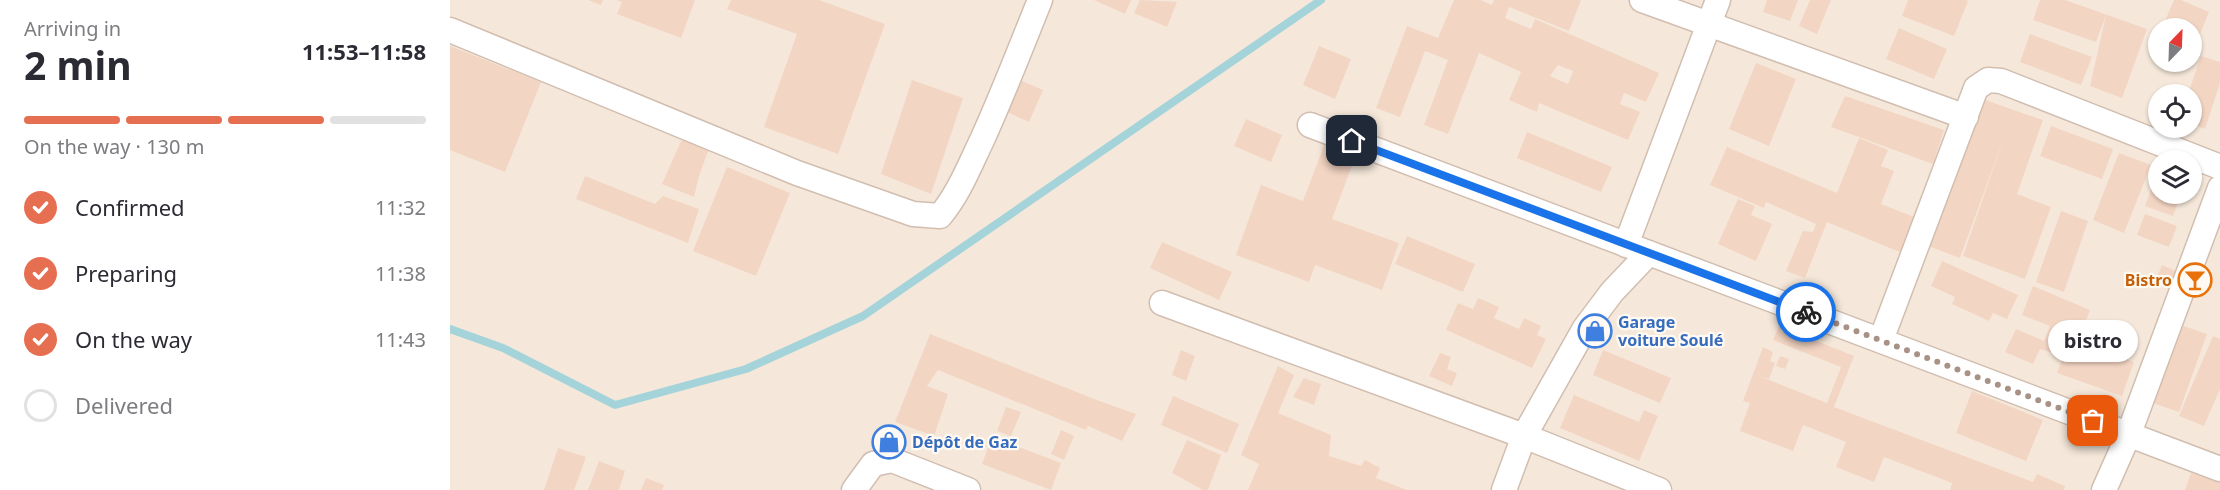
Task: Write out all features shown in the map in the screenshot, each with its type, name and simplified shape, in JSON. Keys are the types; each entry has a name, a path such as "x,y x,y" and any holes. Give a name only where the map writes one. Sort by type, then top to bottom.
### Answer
{"street":[{"path":"450,30 798,173 913,214 940,216 960,187 1006,86 1040,0"},
{"path":"1642,0 1965,117"},
{"path":"1626,245 1718,0"},
{"path":"1881,340 1976,88 1988,80 2001,81 2220,167"},
{"path":"1310,126 2220,469"},
{"path":"2104,490 2128,435 2220,188"},
{"path":"1504,490 1524,436 1585,327 1612,292 1648,253"},
{"path":"1162,303 1524,436 1659,490"},
{"path":"854,490 873,464 892,460 968,490"}],"shaded area":[{"path":"450,0 2220,0 2220,490 450,490"}],"building":[{"path":"588,0 603,0 601,5"},
{"path":"616,0 695,0 681,38 617,14 622,2"},
{"path":"731,0 819,0 885,24 838,154 764,127 797,34 727,9"},
{"path":"1094,0 1131,0 1125,14"},
{"path":"1140,0 1177,2 1167,27 1134,13"},
{"path":"1454,0 1481,0 1492,5 1494,0 1581,0 1569,31 1509,7 1505,18 1531,29 1535,19 1659,73 1646,102 1624,93 1620,104 1640,112 1628,140 1539,103 1537,112 1509,100 1521,72 1479,53 1448,134 1424,125 1448,60 1425,51 1400,117 1376,108 1407,26 1438,38","holes":["1558,65 1573,71 1568,84 1550,76"]},
{"path":"1767,0 1798,0 1790,21 1763,12"},
{"path":"1810,0 1831,0 1817,34 1799,26"},
{"path":"1908,0 1968,1 1954,36 1902,16"},
{"path":"2040,0 2065,0 2147,29 2122,98 2090,86 2106,15 2096,42 2033,20"},
{"path":"2174,0 2181,0 2209,12 2202,29 2202,18 2166,18"},
{"path":"1899,28 1947,49 1934,79 1886,59"},
{"path":"2030,34 2092,57 2081,85 2020,62"},
{"path":"450,46 541,82 505,172 450,150"},
{"path":"1319,46 1351,59 1335,99 1303,85"},
{"path":"2202,56 2220,62 2220,83 2205,129 2202,128 2202,84 2191,84 2196,72 2202,72"},
{"path":"1756,63 1796,79 1769,146 1729,129"},
{"path":"1013,77 1043,90 1029,122 1000,109"},
{"path":"912,80 963,98 931,194 881,174"},
{"path":"1845,96 1944,130 1933,164 1831,127"},
{"path":"1982,99 2043,120 2017,194 2051,207 2025,279 1963,256 2004,137 1960,258 1928,246"},
{"path":"1246,119 1282,135 1271,162 1234,146"},
{"path":"2051,126 2113,149 2102,179 2040,156"},
{"path":"686,130 712,140 694,197 662,184"},
{"path":"1527,132 1612,167 1601,192 1517,158"},
{"path":"1859,138 1888,150 1881,166 1894,171 1881,204 1917,218 1902,253 1827,222 1805,278 1786,271 1803,231 1813,232 1816,224 1766,202 1764,208 1710,185 1727,147 1837,193"},
{"path":"1325,143 1356,155 1332,219 1399,243 1382,290 1315,265 1309,282 1236,255 1261,185 1303,201"},
{"path":"2119,153 2148,164 2148,173 2124,233 2093,220"},
{"path":"727,167 790,193 756,276 693,251"},
{"path":"585,176 655,204 663,196 699,209 688,243 576,199"},
{"path":"2148,198 2148,204 2177,204 2173,216 2145,206"},
{"path":"1738,199 1755,206 1751,215 1772,224 1756,261 1718,244"},
{"path":"2061,211 2088,221 2064,292 2036,282"},
{"path":"2145,214 2177,226 2169,247 2137,235"},
{"path":"1407,236 1475,264 1463,292 1395,264"},
{"path":"1162,242 1232,272 1219,300 1150,268"},
{"path":"1942,261 2018,295 2007,319 1993,313 1989,321 1952,304 1955,297 1931,286"},
{"path":"2162,265 2178,272 2170,290 2155,282"},
{"path":"2033,286 2090,310 2078,341 2134,362 2122,396 2057,373 2065,351 2055,347 2053,353 2040,349 2033,364 2005,352 2016,329 2044,341 2050,326 2022,315"},
{"path":"1478,298 1499,307 1494,318 1519,329 1524,318 1541,326 1537,335 1546,339 1532,368 1446,330 1458,303 1473,309"},
{"path":"2175,323 2207,334 2179,412 2147,401"},
{"path":"1779,326 1854,356 1834,407 2033,482 2037,474 2065,486 2064,490 1950,490 1952,483 1884,457 1874,482 1836,467 1846,442 1803,425 1793,451 1740,431 1750,403 1743,401 1763,347 1773,352 1770,361 1775,363 1769,379 1759,376 1827,403 1841,367 1773,340"},
{"path":"930,334 1136,414 1122,441 1088,426 1086,430 938,370 927,386 948,394 934,436 895,422"},
{"path":"2213,336 2220,339 2220,389 2204,426 2179,416"},
{"path":"1181,350 1195,356 1186,381 1172,375"},
{"path":"1603,350 1671,378 1660,403 1593,375"},
{"path":"1440,353 1451,357 1447,369 1457,373 1452,386 1429,376"},
{"path":"1780,356 1789,359 1785,369 1776,366"},
{"path":"1278,366 1294,375 1278,413 1331,435 1329,456 1361,466 1365,460 1380,468 1376,478 1407,490 1248,490 1259,464 1241,455"},
{"path":"1304,378 1321,384 1314,405 1293,397"},
{"path":"1972,391 2043,420 2026,461 1956,433"},
{"path":"1574,395 1639,422 1644,410 1658,416 1639,461 1560,428"},
{"path":"1173,396 1239,424 1227,453 1161,425"},
{"path":"1006,407 1021,412 1011,436 997,431"},
{"path":"1061,430 1074,436 1064,460 1051,454"},
{"path":"992,437 1061,463 1051,490 982,464"},
{"path":"1187,440 1221,455 1208,490 1203,490 1172,473"},
{"path":"558,448 586,457 574,490 544,490"},
{"path":"599,461 625,471 619,490 588,490"},
{"path":"2191,473 2220,483 2220,490 2185,490"},
{"path":"646,478 664,485 662,490 641,490"}],"waterway":[{"path":"450,329 503,348 615,405 746,369 863,316 1321,0"}],"way so far":[{"path":"1806,312 2093,421"}],"place":[{"name":"Bistro","path":"2195,280"},
{"name":"Garage voiture Soulé","path":"1595,331"},
{"name":"bistro","path":"2093,421"},
{"name":"Dépôt de Gaz","path":"889,442"}],"route":[{"path":"1352,141 1806,312"}]}
